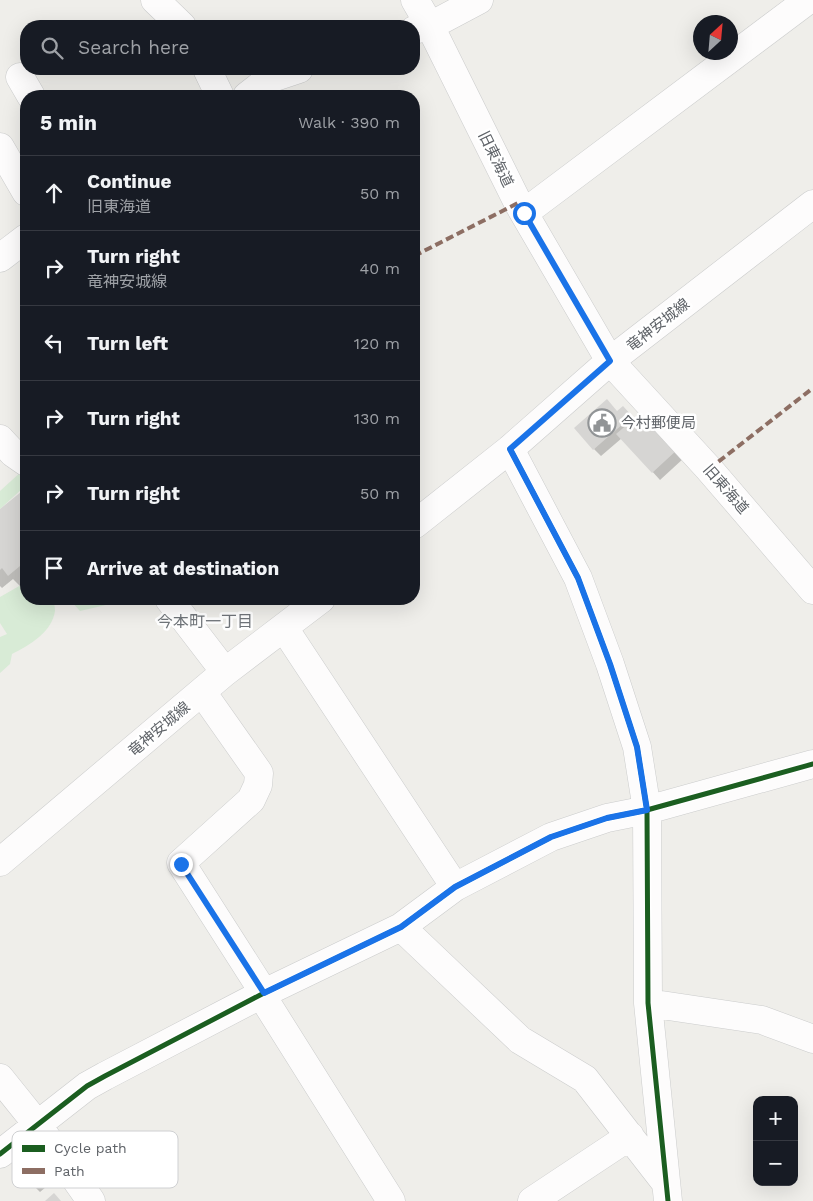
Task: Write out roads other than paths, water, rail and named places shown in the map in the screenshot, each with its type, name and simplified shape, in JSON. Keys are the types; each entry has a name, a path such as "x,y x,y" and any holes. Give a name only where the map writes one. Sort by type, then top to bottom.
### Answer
{"street":[{"path":"155,0 176,20"},
{"name":"旧東海道","path":"415,0 422,28 524,213 610,361 709,469 813,590"},
{"path":"422,28 479,0"},
{"path":"524,213 807,0"},
{"path":"210,75 217,90"},
{"path":"255,90 269,79 281,75"},
{"path":"0,148 20,182"},
{"name":"竜神安城線","path":"420,519 510,449 610,361 813,204"},
{"path":"0,258 20,243"},
{"path":"510,449 578,578 610,664 637,747 647,810 648,1003 667,1191"},
{"path":"173,605 225,672"},
{"name":"竜神安城線","path":"0,862 225,672 313,605"},
{"path":"284,628 455,887"},
{"path":"202,692 259,773 258,786 251,800 181,864 264,993 269,1007 391,1201"},
{"path":"28,1131 87,1086 264,993 401,927 455,887 551,837 607,818 647,810 813,764"},
{"path":"401,927 520,1040 585,1079 630,1136 667,1191"},
{"path":"648,1003 762,1020 813,1039"},
{"path":"0,1078 42,1131"},
{"path":"532,1201 630,1136"},
{"path":"0,1154 12,1144"},
{"path":"82,1188 91,1201"}],"place":[{"name":"今村郵便局","path":"602,423"}],"district":[{"name":"今本町一丁目","path":"205,621"}]}
